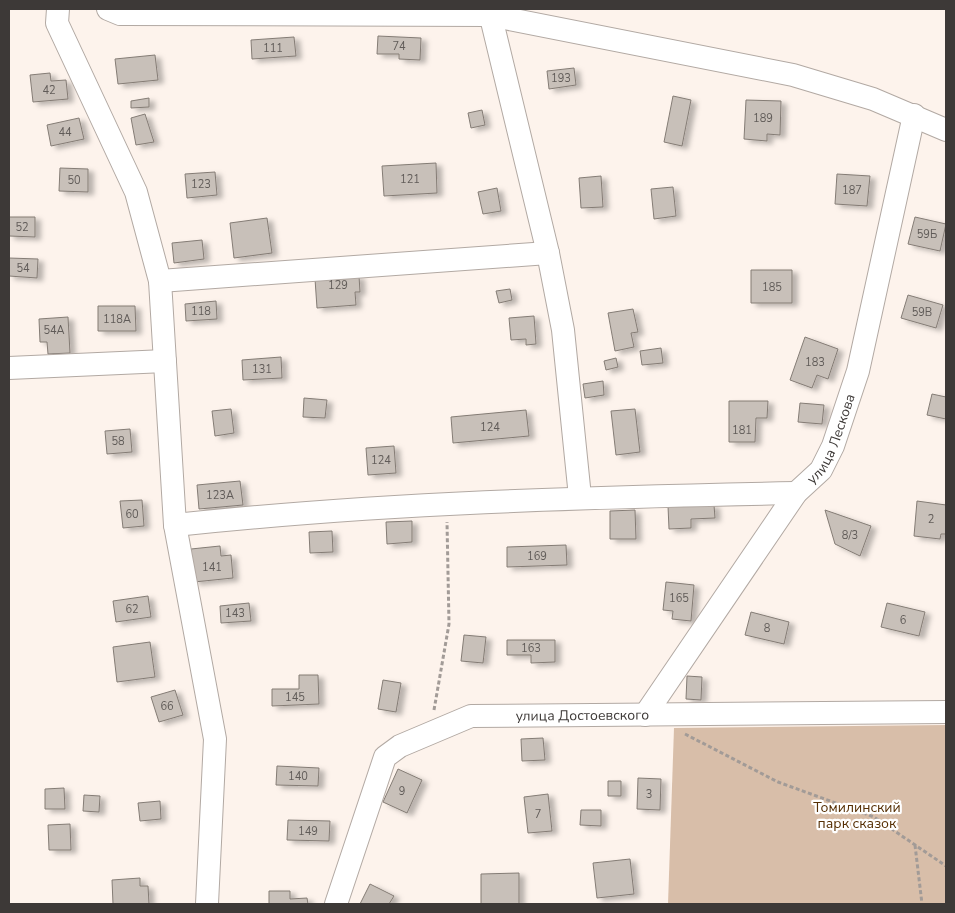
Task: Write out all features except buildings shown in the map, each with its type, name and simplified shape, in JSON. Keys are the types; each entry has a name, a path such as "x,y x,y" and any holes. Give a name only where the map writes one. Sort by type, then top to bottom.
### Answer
{"street":[{"path":"58,9 57,23 136,192 160,281 174,525 215,739 207,904"},
{"path":"108,9 120,14 489,12 793,75 873,98 946,130"},
{"path":"489,12 548,253 563,330 580,497"},
{"name":"улица Лескова","path":"645,715 796,493 822,470 834,446 858,371 914,115"},
{"path":"160,281 548,253"},
{"path":"9,368 165,361"},
{"path":"174,525 280,514 580,497 796,493"},
{"name":"улица Достоевского","path":"336,904 385,757 400,746 471,716 680,716 946,712"}],"path":[{"path":"430,732 449,624 446,504"},
{"path":"680,716 686,736 778,782 874,817 946,866"},
{"path":"915,845 922,904"}],"green space":[{"name":"Томилинский парк сказок","path":"946,725 946,904 668,904 674,728"}]}
